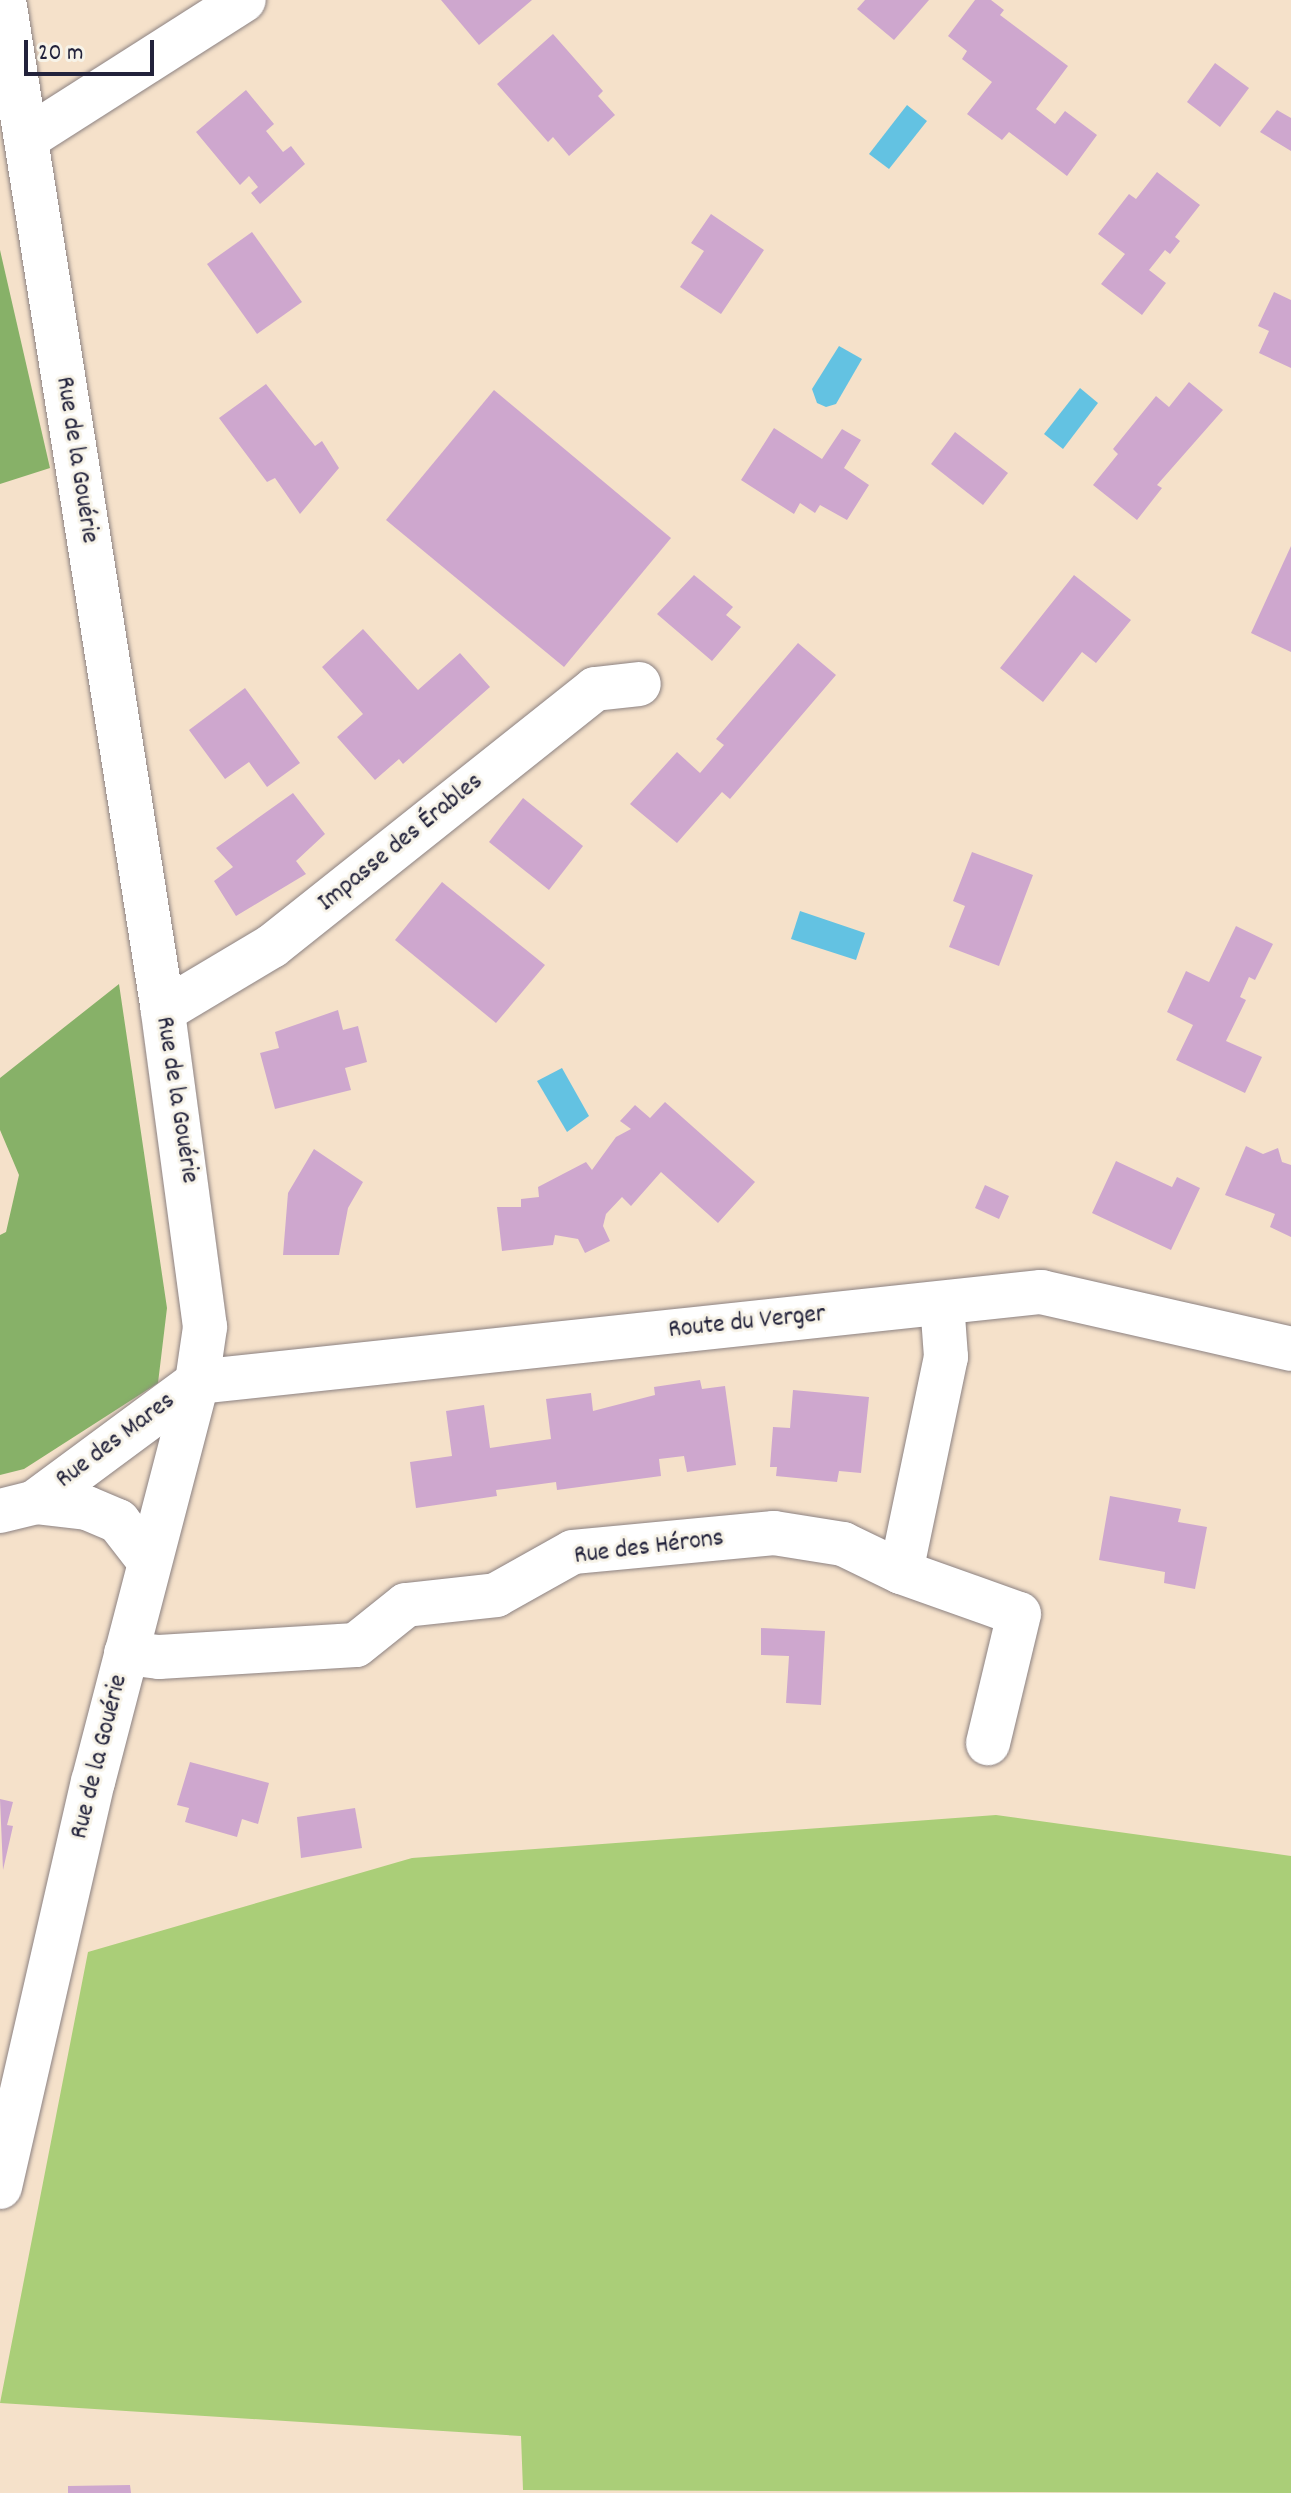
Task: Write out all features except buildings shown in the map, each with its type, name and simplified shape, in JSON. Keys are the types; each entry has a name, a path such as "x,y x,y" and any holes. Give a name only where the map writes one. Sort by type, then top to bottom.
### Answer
{"street":[{"name":"Rue de la Gouérie","path":"0,2187 126,1653 197,1382 205,1327 163,1011 4,0"},
{"path":"27,138 244,0"},
{"name":"Impasse des Érables","path":"163,1011 272,946 595,689 639,684"},
{"name":"Route du Verger","path":"197,1382 1041,1292 1291,1349"},
{"path":"901,1572 946,1357 942,1303"},
{"name":"Rue des Mares","path":"18,1507 197,1382"},
{"name":"Rue des Mares","path":"18,1507 87,1508 118,1521 149,1561"},
{"name":"Rue des Hérons","path":"126,1653 159,1657 356,1645 406,1605 496,1595 573,1552 774,1533 843,1544 901,1572 1019,1614 988,1743"}],"green space":[{"path":"0,250 50,468 0,484"},
{"path":"119,984 167,1308 158,1383 24,1469 0,1475 0,1235 6,1232 19,1175 0,1130 0,1078"},
{"path":"996,1815 1291,1856 1291,2493 523,2490 521,2436 0,2403 88,1952 412,1858"}],"water":[{"path":"907,105 927,121 889,169 869,154"},
{"path":"839,346 862,359 836,404 826,407 817,403 812,389"},
{"path":"1080,388 1098,403 1063,449 1044,434"},
{"path":"800,911 865,933 856,960 791,939"},
{"path":"562,1068 589,1116 567,1132 537,1081"}]}
